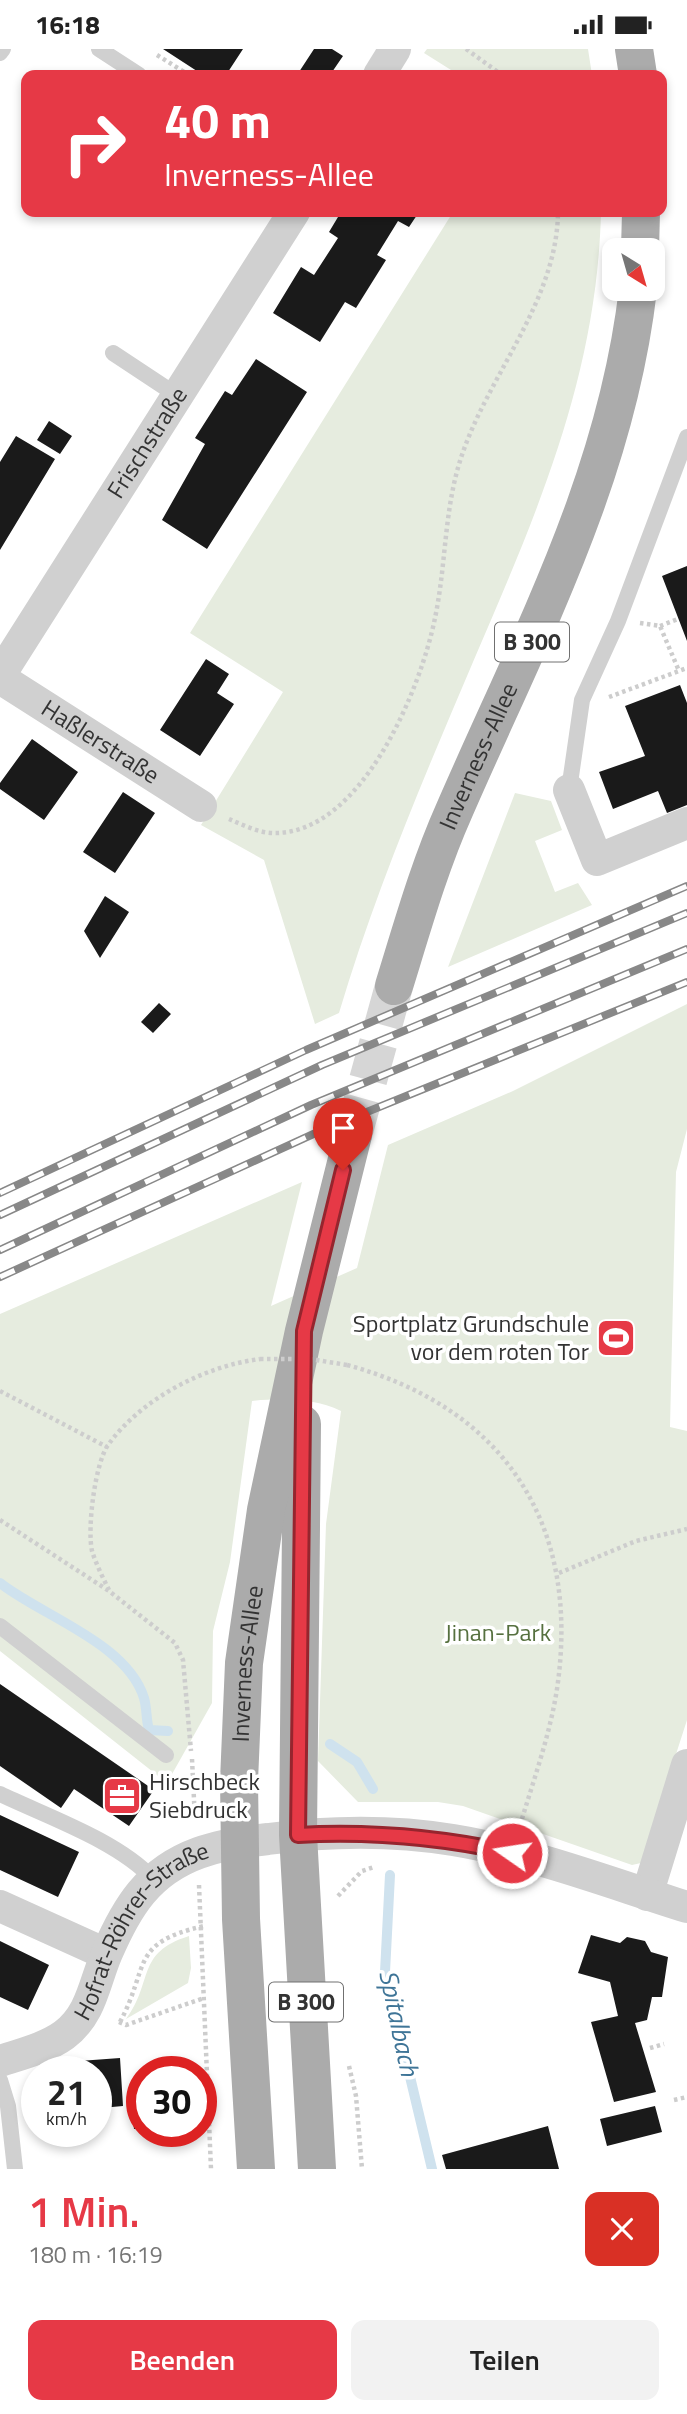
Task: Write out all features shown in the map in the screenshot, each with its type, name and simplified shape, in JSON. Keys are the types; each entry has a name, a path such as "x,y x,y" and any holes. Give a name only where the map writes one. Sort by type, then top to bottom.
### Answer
{"main road":[{"path":"634,49 637,70"},
{"path":"640,238 641,217"},
{"name":"Inverness-Allee","path":"394,986 453,814 540,624 584,510 605,449 632,336 636,301"},
{"name":"Inverness-Allee","path":"256,2169 239,1842 244,1663 266,1510 304,1331 353,1135"},
{"name":"Inverness-Allee","path":"304,1331 298,1835 317,2169"}],"street":[{"name":"Frischstraße","path":"0,677 291,217"},
{"name":"Haßlerstraße","path":"0,677 201,806"},
{"path":"569,790 597,860 687,823"},
{"path":"647,1895 687,1765"},
{"name":"Hofrat-Röhrer-Straße","path":"0,2061 48,2044 72,2028 93,1997 106,1954 133,1905 153,1879 197,1851 239,1842 298,1835 338,1833 419,1836 512,1853 687,1907"},
{"path":"0,1906 106,1954"}],"lane":[{"path":"99,49 130,70"},
{"path":"113,353 178,396"},
{"path":"569,790 582,700 618,621 687,437"},
{"path":"0,1626 166,1755"},
{"path":"0,1794 120,1852 141,1866 153,1879"},
{"path":"0,2080 8,2106 15,2169"}],"path":[{"path":"466,49 495,70"},
{"path":"148,50 181,70"},
{"path":"201,806 248,828 275,833 306,827 336,809 392,738 410,698 435,619 449,506 460,460 538,297 558,230 558,217"},
{"path":"618,621 660,626 678,619"},
{"path":"660,626 679,671"},
{"path":"582,700 608,698 687,668"},
{"path":"109,1591 92,1549 90,1522 107,1447 164,1395 224,1367 260,1359 310,1359 347,1365 406,1384 443,1404 477,1429 512,1468 533,1502 559,1573 561,1644 557,1689 512,1853"},
{"path":"0,1391 107,1447"},
{"path":"0,1520 109,1591 175,1643 180,1651 189,1701 192,1781"},
{"path":"559,1573 636,1541 687,1529"},
{"path":"120,2022 133,1994 143,1960 155,1944 172,1934 202,1926"},
{"path":"72,2028 120,2022 126,2025 204,1999 211,2169"},
{"path":"650,2048 664,2044"},
{"path":"674,2099 687,2097"}],"green space":[{"path":"427,49 588,49 591,70 451,70 424,53"},
{"path":"450,217 601,217 597,273 576,388 541,498 401,835 368,923 339,1013 315,1024 264,860 201,825 283,692 190,633"},
{"path":"515,793 551,801 562,830 535,841 555,892 578,883 592,905 448,967"},
{"name":"Jinan-Park","path":"687,1004 687,1129 676,1172 670,1427 687,1431 687,1720 641,1863 632,1865 463,1806 438,1802 358,1802 318,1761 326,1524 341,1411 330,1407 297,1400 252,1401 230,1562 213,1631 212,1703 167,1783 0,1651 0,1314 302,1182 271,1306 357,1268 388,1145 513,1091"},
{"path":"189,1936 191,1968 188,1983 126,2019 135,2006 153,1960 172,1943"}],"building":[{"path":"163,49 243,49 229,70 195,70"},
{"path":"314,49 332,49 343,56 333,70 300,70"},
{"path":"338,217 416,217 409,227 398,221 377,255 386,260 356,308 345,302 320,342 273,313 301,267 314,275 338,238 329,232"},
{"path":"256,359 307,392 207,549 162,520 205,444 195,438 225,391 232,395"},
{"path":"49,421 72,436 60,454 37,440"},
{"path":"16,436 55,459 0,550 0,462"},
{"path":"687,566 687,641 662,576"},
{"path":"206,659 229,674 217,693 234,704 200,756 160,730"},
{"path":"680,685 687,703 687,805 667,813 658,791 613,809 599,772 645,756 625,706"},
{"path":"32,739 78,772 44,820 0,789 0,783"},
{"path":"123,792 155,813 115,873 83,852"},
{"path":"105,896 129,912 100,958 84,931"},
{"path":"159,1003 171,1014 153,1033 141,1022"},
{"path":"0,1684 154,1790 129,1826 74,1789 61,1808 0,1766"},
{"path":"0,1815 79,1852 58,1897 0,1870"},
{"path":"591,1935 620,1943 627,1937 645,1941 651,1952 668,1957 662,1997 652,1997 647,2020 635,2023 656,2092 614,2102 591,2022 618,2016 610,1982 578,1973"},
{"path":"0,1941 49,1965 28,2010 0,1997"},
{"path":"120,2058 123,2106 112,2107 112,2059"},
{"path":"655,2106 662,2132 607,2146 600,2119"},
{"path":"548,2126 559,2169 446,2169 442,2155"}],"waterway":[{"name":"Spitalbach","path":"0,1583 81,1632 120,1661 135,1679 144,1698 149,1730 168,1731"},
{"name":"Spitalbach","path":"330,1744 357,1762 373,1789"},
{"name":"Spitalbach","path":"390,1875 385,1972 432,2169"}],"tunnel":[{"path":"353,1135 394,986"}],"railway":[{"path":"0,1193 306,1050 687,886"},
{"path":"0,1215 322,1065 687,913"},
{"path":"0,1250 311,1105 687,949"},
{"path":"0,1277 320,1131 687,982"}],"place":[{"name":"Sportplatz Grundschule vor dem roten Tor","path":"616,1338"},
{"name":"Hirschbeck Siebdruck","path":"122,1796"}],"route":[{"path":"343,1170 304,1331 299,1534 298,1835 338,1833 419,1836 454,1840 512,1853"}]}
